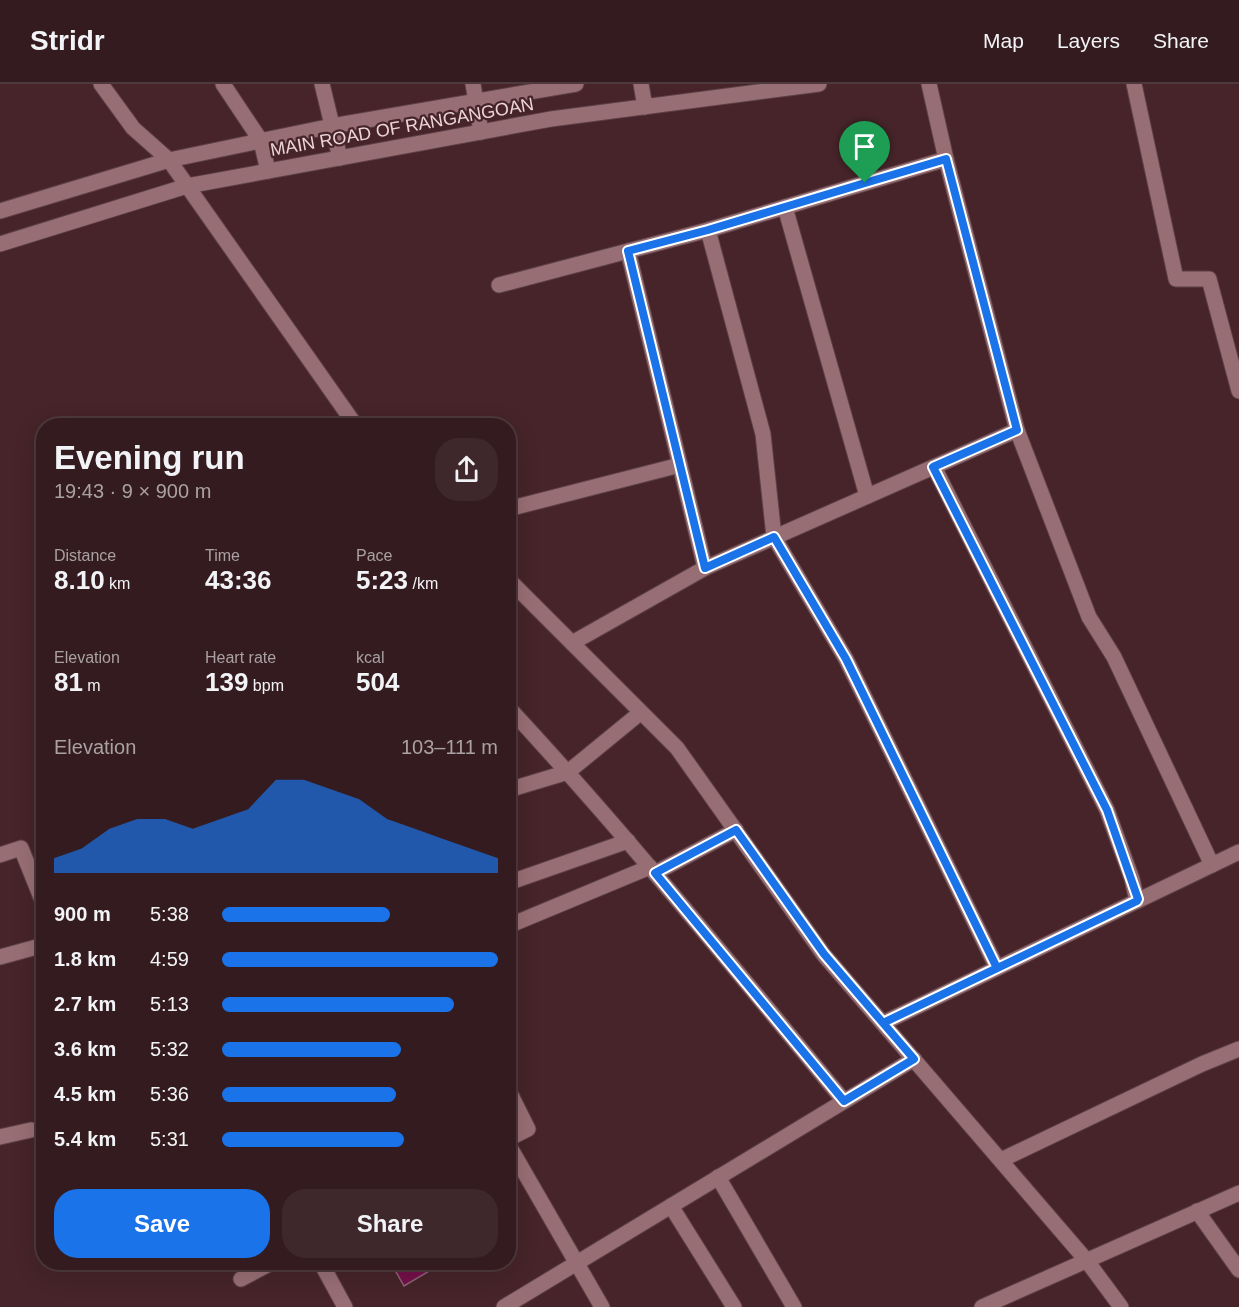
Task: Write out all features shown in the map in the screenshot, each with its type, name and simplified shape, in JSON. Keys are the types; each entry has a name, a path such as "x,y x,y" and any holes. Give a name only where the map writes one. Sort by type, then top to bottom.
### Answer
{"street":[{"path":"101,84 133,128 169,160 350,418"},
{"path":"223,84 261,141 268,171"},
{"path":"322,84 340,158"},
{"path":"473,84 481,132"},
{"name":"MAIN ROAD OF RANGANGOAN","path":"0,211 169,160 332,126 576,84"},
{"path":"641,84 645,107"},
{"name":"MAIN ROAD OF RANGANGOAN","path":"0,244 187,186 551,119 819,84"},
{"path":"928,84 1017,430 1089,617 1114,657 1212,865"},
{"path":"1134,84 1176,279 1209,279 1239,391"},
{"path":"499,285 708,230 946,159"},
{"path":"785,207 867,496"},
{"path":"708,230 763,434 774,537 846,659 997,968"},
{"path":"628,251 705,568"},
{"path":"572,643 705,568 1017,430"},
{"path":"516,507 680,465"},
{"path":"933,467 1107,810 1132,879 1137,901"},
{"path":"516,587 677,748 824,954 1088,1261 1121,1307"},
{"path":"516,788 568,772 640,713"},
{"path":"516,716 653,870 844,1101"},
{"path":"516,923 653,870 736,830"},
{"path":"516,880 628,841"},
{"path":"0,855 21,848 36,885"},
{"path":"883,1023 1239,852"},
{"path":"0,957 36,947"},
{"path":"1001,1160 1202,1064 1239,1049"},
{"path":"504,1307 914,1059"},
{"path":"516,1105 528,1129 516,1135"},
{"path":"0,1137 32,1130"},
{"path":"516,1158 602,1307"},
{"path":"718,1177 794,1307"},
{"path":"993,1305 1239,1193"},
{"path":"672,1206 734,1307"},
{"path":"1197,1211 1239,1270"},
{"path":"241,1279 258,1270"},
{"path":"325,1270 345,1307"}],"building":[{"path":"395,1270 431,1270 404,1286"}],"route":[{"path":"865,183 708,230 628,251 705,568 774,537 846,659 997,968 883,1023 914,1059 844,1101 655,873 736,830 824,954 883,1023 1137,901 1138,899 1107,810 933,467 1017,430 946,159 865,183"}]}
